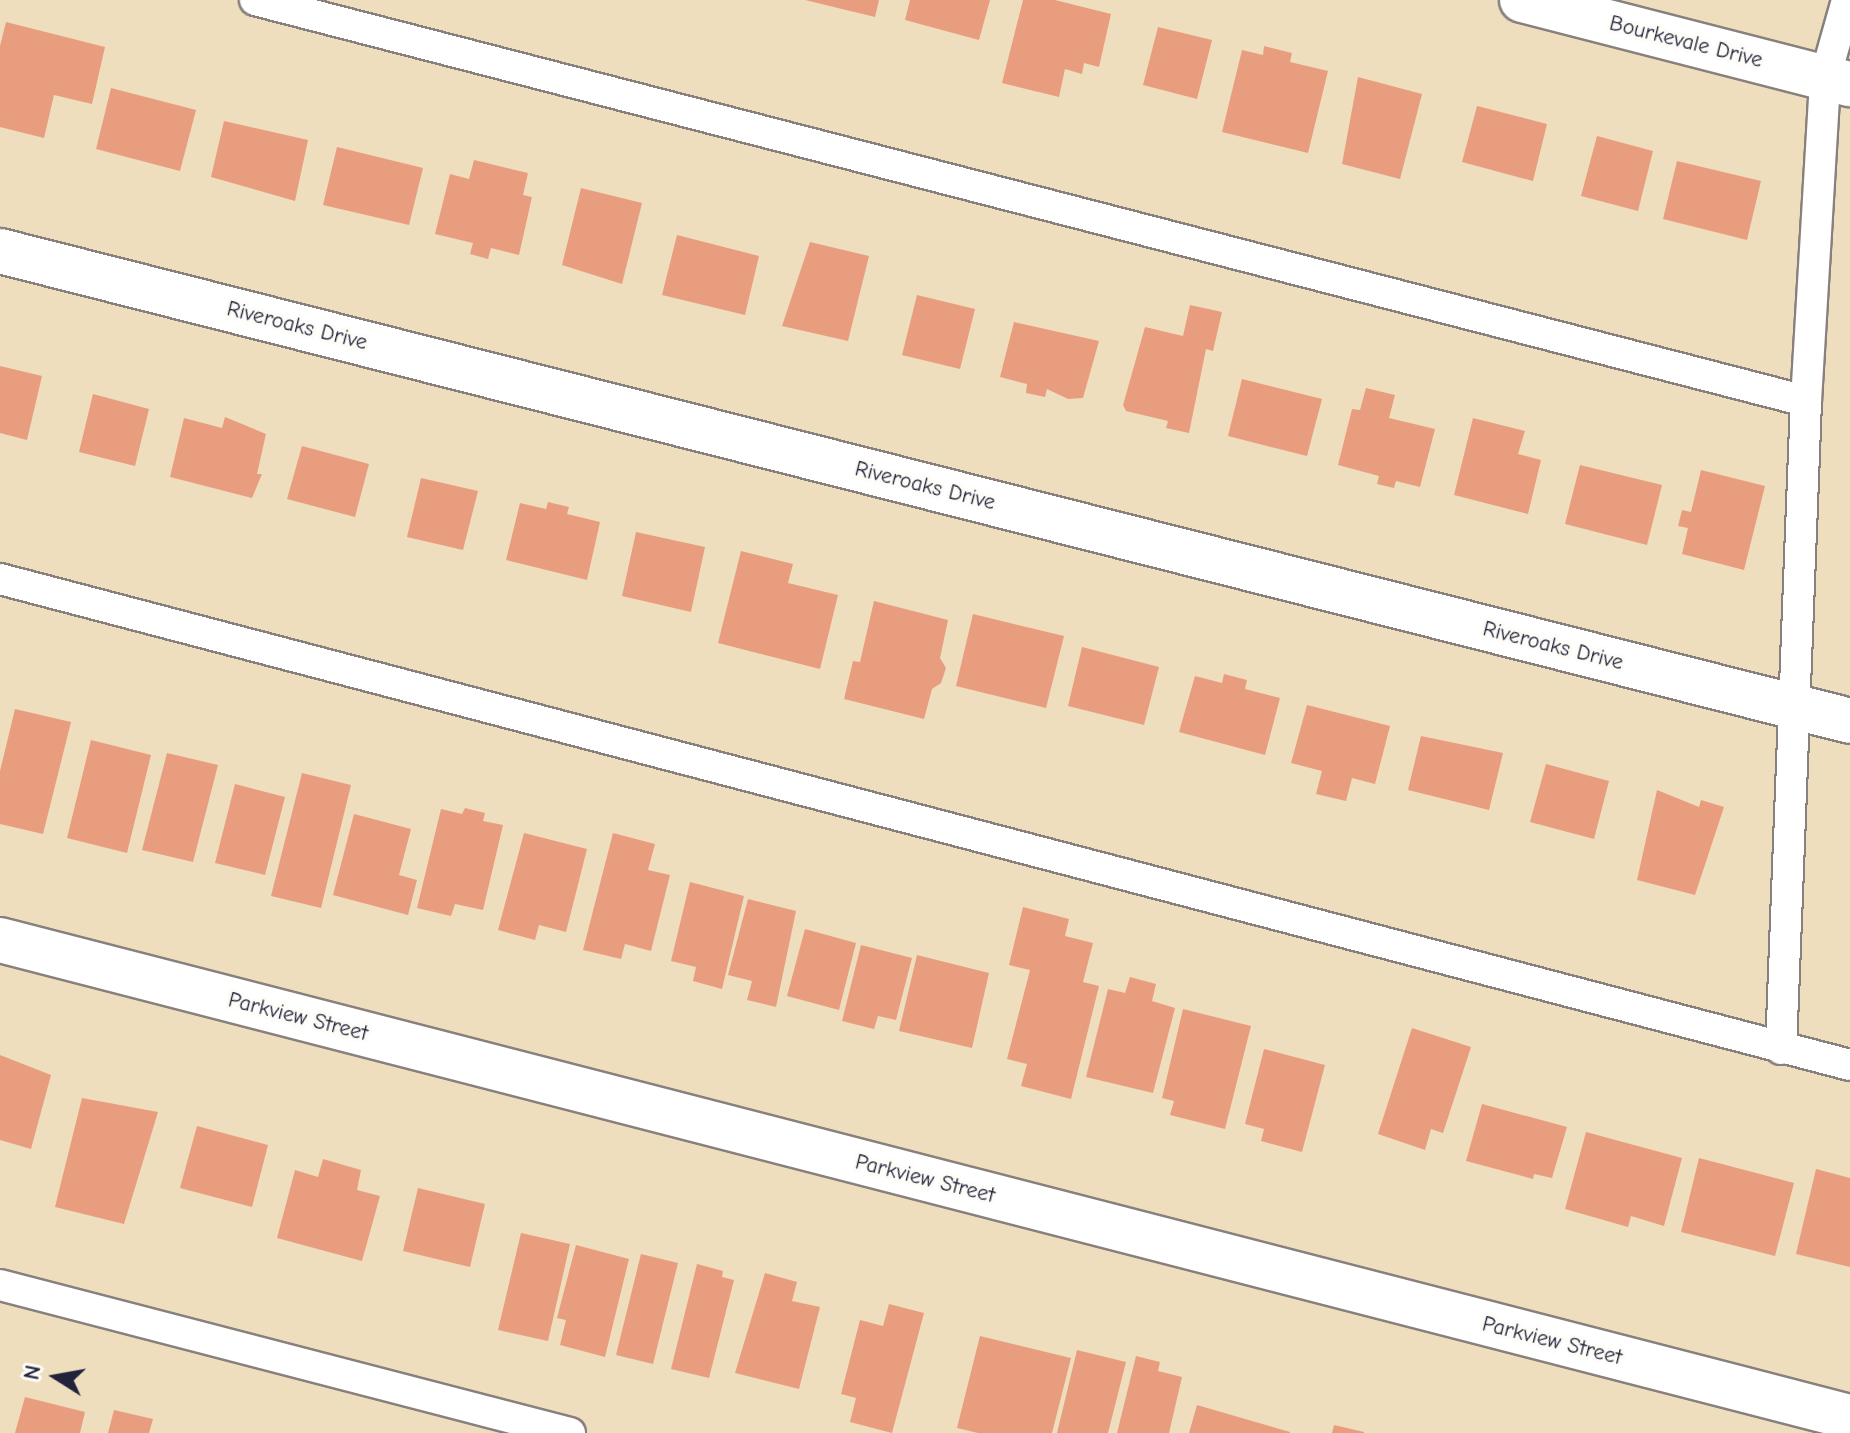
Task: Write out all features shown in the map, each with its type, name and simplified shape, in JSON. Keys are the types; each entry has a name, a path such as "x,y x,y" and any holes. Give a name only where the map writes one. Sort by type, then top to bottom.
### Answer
{"street":[{"name":"Bourkevale Drive","path":"1522,0 1838,81"},
{"name":"Riveroaks Drive","path":"0,251 1850,721"},
{"name":"Parkview Street","path":"0,940 1850,1417"}],"lane":[{"path":"255,0 1806,401"},
{"path":"1781,1049 1806,401 1847,0"},
{"path":"0,579 1850,1065"},
{"path":"0,1285 570,1433"}],"building":[{"path":"805,0 879,0 875,17"},
{"path":"910,0 990,0 979,40 905,20"},
{"path":"1023,0 1055,0 1111,14 1099,67 1084,63 1082,74 1065,69 1059,97 1002,83"},
{"path":"6,22 105,47 92,104 54,95 44,138 0,127 0,46"},
{"path":"1158,27 1212,40 1197,99 1143,85"},
{"path":"1264,46 1292,53 1290,62 1328,71 1308,153 1222,132 1242,50 1263,55"},
{"path":"1358,77 1422,94 1400,179 1342,164"},
{"path":"111,88 196,110 180,171 96,149"},
{"path":"1477,106 1547,124 1533,181 1462,162"},
{"path":"224,121 308,140 295,201 211,177"},
{"path":"1597,136 1653,151 1638,211 1581,196"},
{"path":"337,147 423,168 409,225 323,205"},
{"path":"474,160 528,173 523,195 532,197 519,255 491,248 488,259 470,254 473,243 435,234 450,174 469,179"},
{"path":"1677,161 1761,181 1747,240 1663,219"},
{"path":"581,188 642,203 622,284 562,265"},
{"path":"677,235 759,256 745,315 662,295"},
{"path":"810,242 869,256 848,341 782,326"},
{"path":"917,295 975,309 960,369 902,355"},
{"path":"1190,305 1222,312 1213,351 1206,349 1189,433 1166,428 1168,421 1126,411 1123,405 1145,327 1183,336"},
{"path":"1014,322 1099,341 1083,398 1068,399 1047,389 1045,397 1026,393 1027,384 1000,377"},
{"path":"0,366 42,376 27,440 0,433"},
{"path":"1242,379 1322,399 1307,456 1228,436"},
{"path":"1366,388 1395,395 1389,418 1435,429 1420,487 1396,481 1394,488 1377,484 1379,476 1338,465 1352,409 1360,410"},
{"path":"93,394 149,409 135,466 79,452"},
{"path":"225,417 266,434 257,474 262,474 252,498 170,477 184,418 222,428"},
{"path":"1473,418 1525,431 1518,454 1541,460 1528,514 1454,495"},
{"path":"302,446 369,464 355,517 287,499"},
{"path":"1580,465 1662,485 1647,545 1565,524"},
{"path":"1701,470 1765,486 1744,570 1682,554 1688,528 1678,526 1682,510 1691,512"},
{"path":"421,478 478,491 463,550 407,537"},
{"path":"548,502 569,507 567,514 600,522 587,580 506,560 520,503 546,509"},
{"path":"636,532 705,547 691,612 622,596"},
{"path":"741,551 793,564 788,583 838,595 820,669 718,643"},
{"path":"874,601 948,620 940,658 946,668 941,683 932,689 924,719 844,699 853,661 860,662"},
{"path":"973,614 1064,636 1046,708 956,686"},
{"path":"1082,647 1159,667 1144,725 1068,706"},
{"path":"1224,674 1247,680 1245,689 1280,698 1265,755 1179,732 1195,676 1222,683"},
{"path":"1307,705 1390,726 1375,784 1352,778 1346,801 1316,794 1322,771 1291,763"},
{"path":"15,709 71,722 43,834 0,824 0,771"},
{"path":"1421,736 1503,753 1489,810 1408,790"},
{"path":"91,740 151,755 127,853 67,838"},
{"path":"167,753 218,765 193,862 142,850"},
{"path":"1546,764 1609,781 1594,839 1530,822"},
{"path":"302,773 351,785 321,908 271,896"},
{"path":"235,784 285,797 265,875 215,863"},
{"path":"1657,790 1699,807 1701,800 1724,807 1695,895 1637,880"},
{"path":"465,808 485,813 483,821 503,825 483,910 455,904 451,916 417,908 441,809 462,814"},
{"path":"354,814 411,829 399,875 417,880 408,915 333,895"},
{"path":"524,833 587,849 566,932 539,925 535,940 498,930"},
{"path":"613,833 655,844 648,870 670,875 651,951 625,944 621,959 583,950"},
{"path":"690,882 744,896 722,989 693,981 696,967 671,961"},
{"path":"748,899 796,911 776,1007 747,1000 752,981 728,975"},
{"path":"1023,907 1069,919 1065,936 1093,943 1083,982 1099,986 1071,1099 1021,1086 1027,1064 1007,1059 1030,970 1009,965"},
{"path":"805,929 856,943 839,1010 787,996"},
{"path":"861,945 912,958 896,1020 878,1016 874,1029 842,1021"},
{"path":"917,955 989,973 972,1048 899,1031"},
{"path":"1130,977 1156,984 1152,1001 1175,1008 1153,1093 1086,1077 1108,989 1125,993"},
{"path":"1183,1009 1251,1026 1225,1129 1170,1115 1174,1101 1162,1098"},
{"path":"1412,1028 1471,1047 1443,1133 1431,1129 1425,1150 1378,1134"},
{"path":"1264,1049 1325,1065 1302,1152 1261,1141 1264,1129 1245,1124"},
{"path":"0,1055 51,1075 31,1149 0,1140"},
{"path":"82,1098 158,1112 124,1224 55,1207"},
{"path":"1482,1104 1567,1127 1552,1178 1534,1174 1533,1179 1466,1161"},
{"path":"197,1126 268,1145 252,1207 180,1188"},
{"path":"1586,1132 1682,1158 1664,1226 1631,1216 1628,1227 1565,1209"},
{"path":"1699,1158 1794,1183 1775,1256 1681,1232"},
{"path":"323,1159 361,1170 357,1190 380,1196 362,1261 277,1238 295,1170 318,1177"},
{"path":"1816,1169 1850,1178 1850,1267 1796,1254"},
{"path":"418,1188 485,1204 470,1267 403,1251"},
{"path":"521,1233 570,1244 548,1341 498,1330"},
{"path":"576,1245 629,1259 605,1357 560,1345 566,1320 557,1318"},
{"path":"641,1254 678,1263 653,1364 616,1355"},
{"path":"697,1264 723,1271 722,1277 734,1280 709,1378 671,1369"},
{"path":"765,1273 797,1282 792,1301 820,1307 799,1389 735,1373"},
{"path":"889,1304 924,1313 892,1433 850,1422 856,1398 841,1394 860,1320 883,1326"},
{"path":"980,1336 1071,1358 1052,1433 978,1433 957,1428"},
{"path":"1077,1350 1126,1362 1108,1433 1057,1433"},
{"path":"1136,1356 1160,1362 1158,1371 1182,1377 1169,1433 1117,1433"},
{"path":"25,1397 85,1412 80,1433 15,1433"},
{"path":"1197,1405 1290,1432 1290,1433 1189,1433"},
{"path":"114,1410 153,1419 149,1433 108,1433"},
{"path":"1334,1425 1364,1432 1364,1433 1332,1433"}]}
